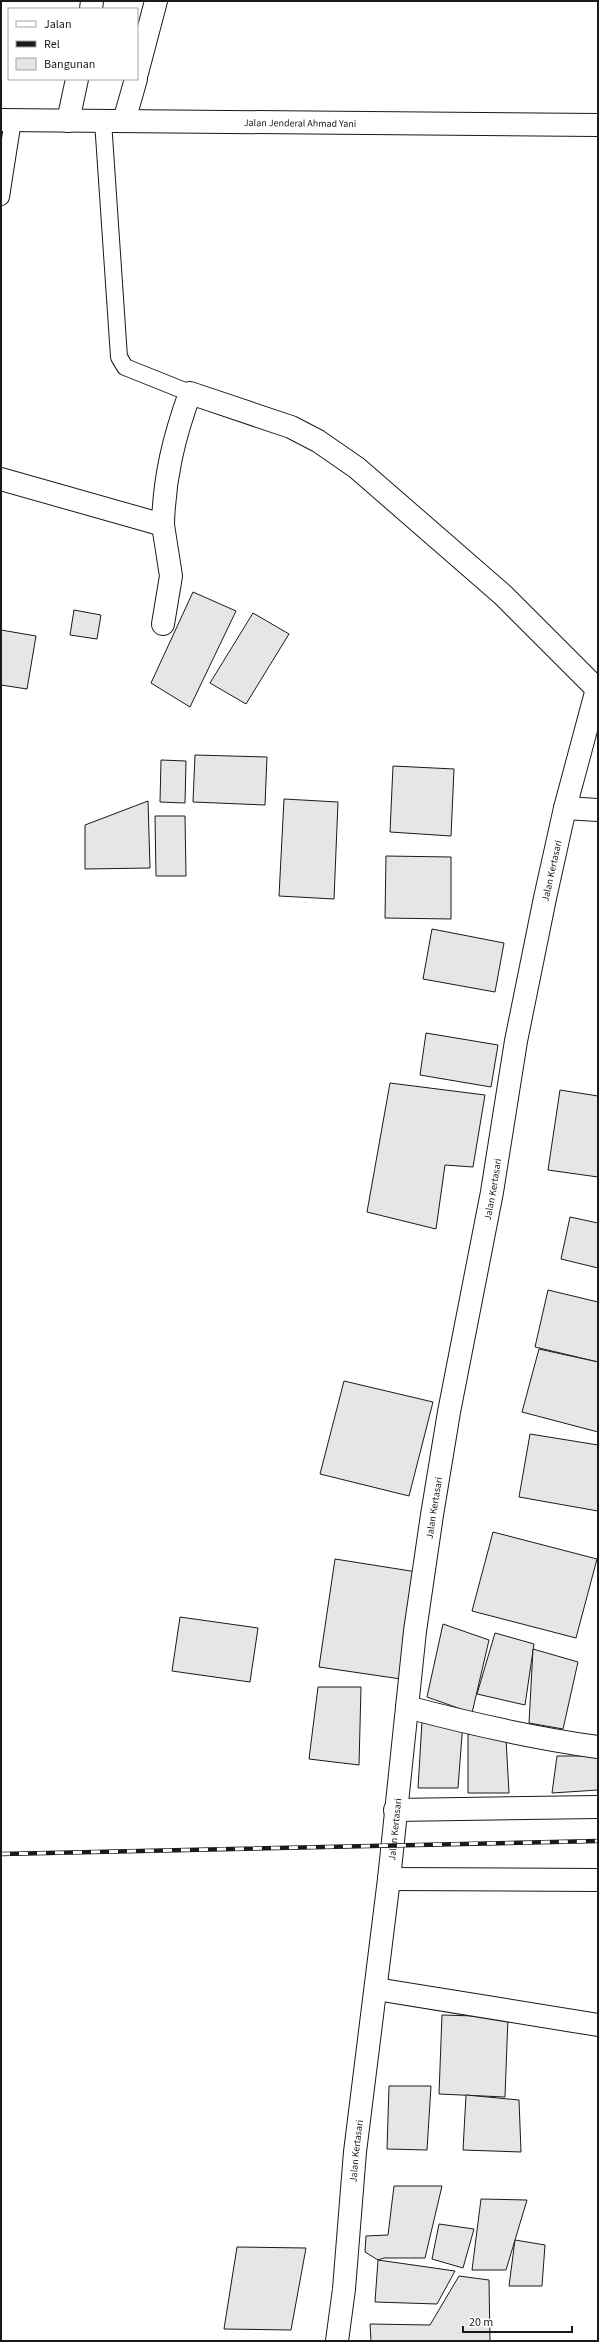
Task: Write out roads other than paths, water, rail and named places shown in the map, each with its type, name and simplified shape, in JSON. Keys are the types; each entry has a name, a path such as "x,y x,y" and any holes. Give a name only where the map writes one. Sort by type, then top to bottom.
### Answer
{"main road":[{"path":"138,69 156,1"},
{"path":"68,121 77,80"},
{"path":"114,121 135,80"},
{"name":"Jalan Jenderal Ahmad Yani","path":"7,120 598,125"},
{"path":"163,624 171,576 163,525 168,468 178,427 190,393 291,427 318,441 357,468 503,595 597,687"},
{"path":"1,479 163,525"},
{"name":"Jalan Kertasari","path":"336,2341 344,2289 355,2152 389,1879 415,1630 425,1557 448,1419 492,1192 516,1042 565,808 597,687"},
{"path":"565,808 598,810"},
{"path":"408,1707 463,1722 541,1739 598,1747"},
{"path":"396,1810 598,1807"},
{"path":"389,1879 598,1880"},
{"path":"376,1989 598,2025"}],"lane":[{"path":"1,197 7,120"},
{"path":"114,121 120,357 125,367 190,393"}],"railway":[{"path":"1,1854 598,1841"}]}
